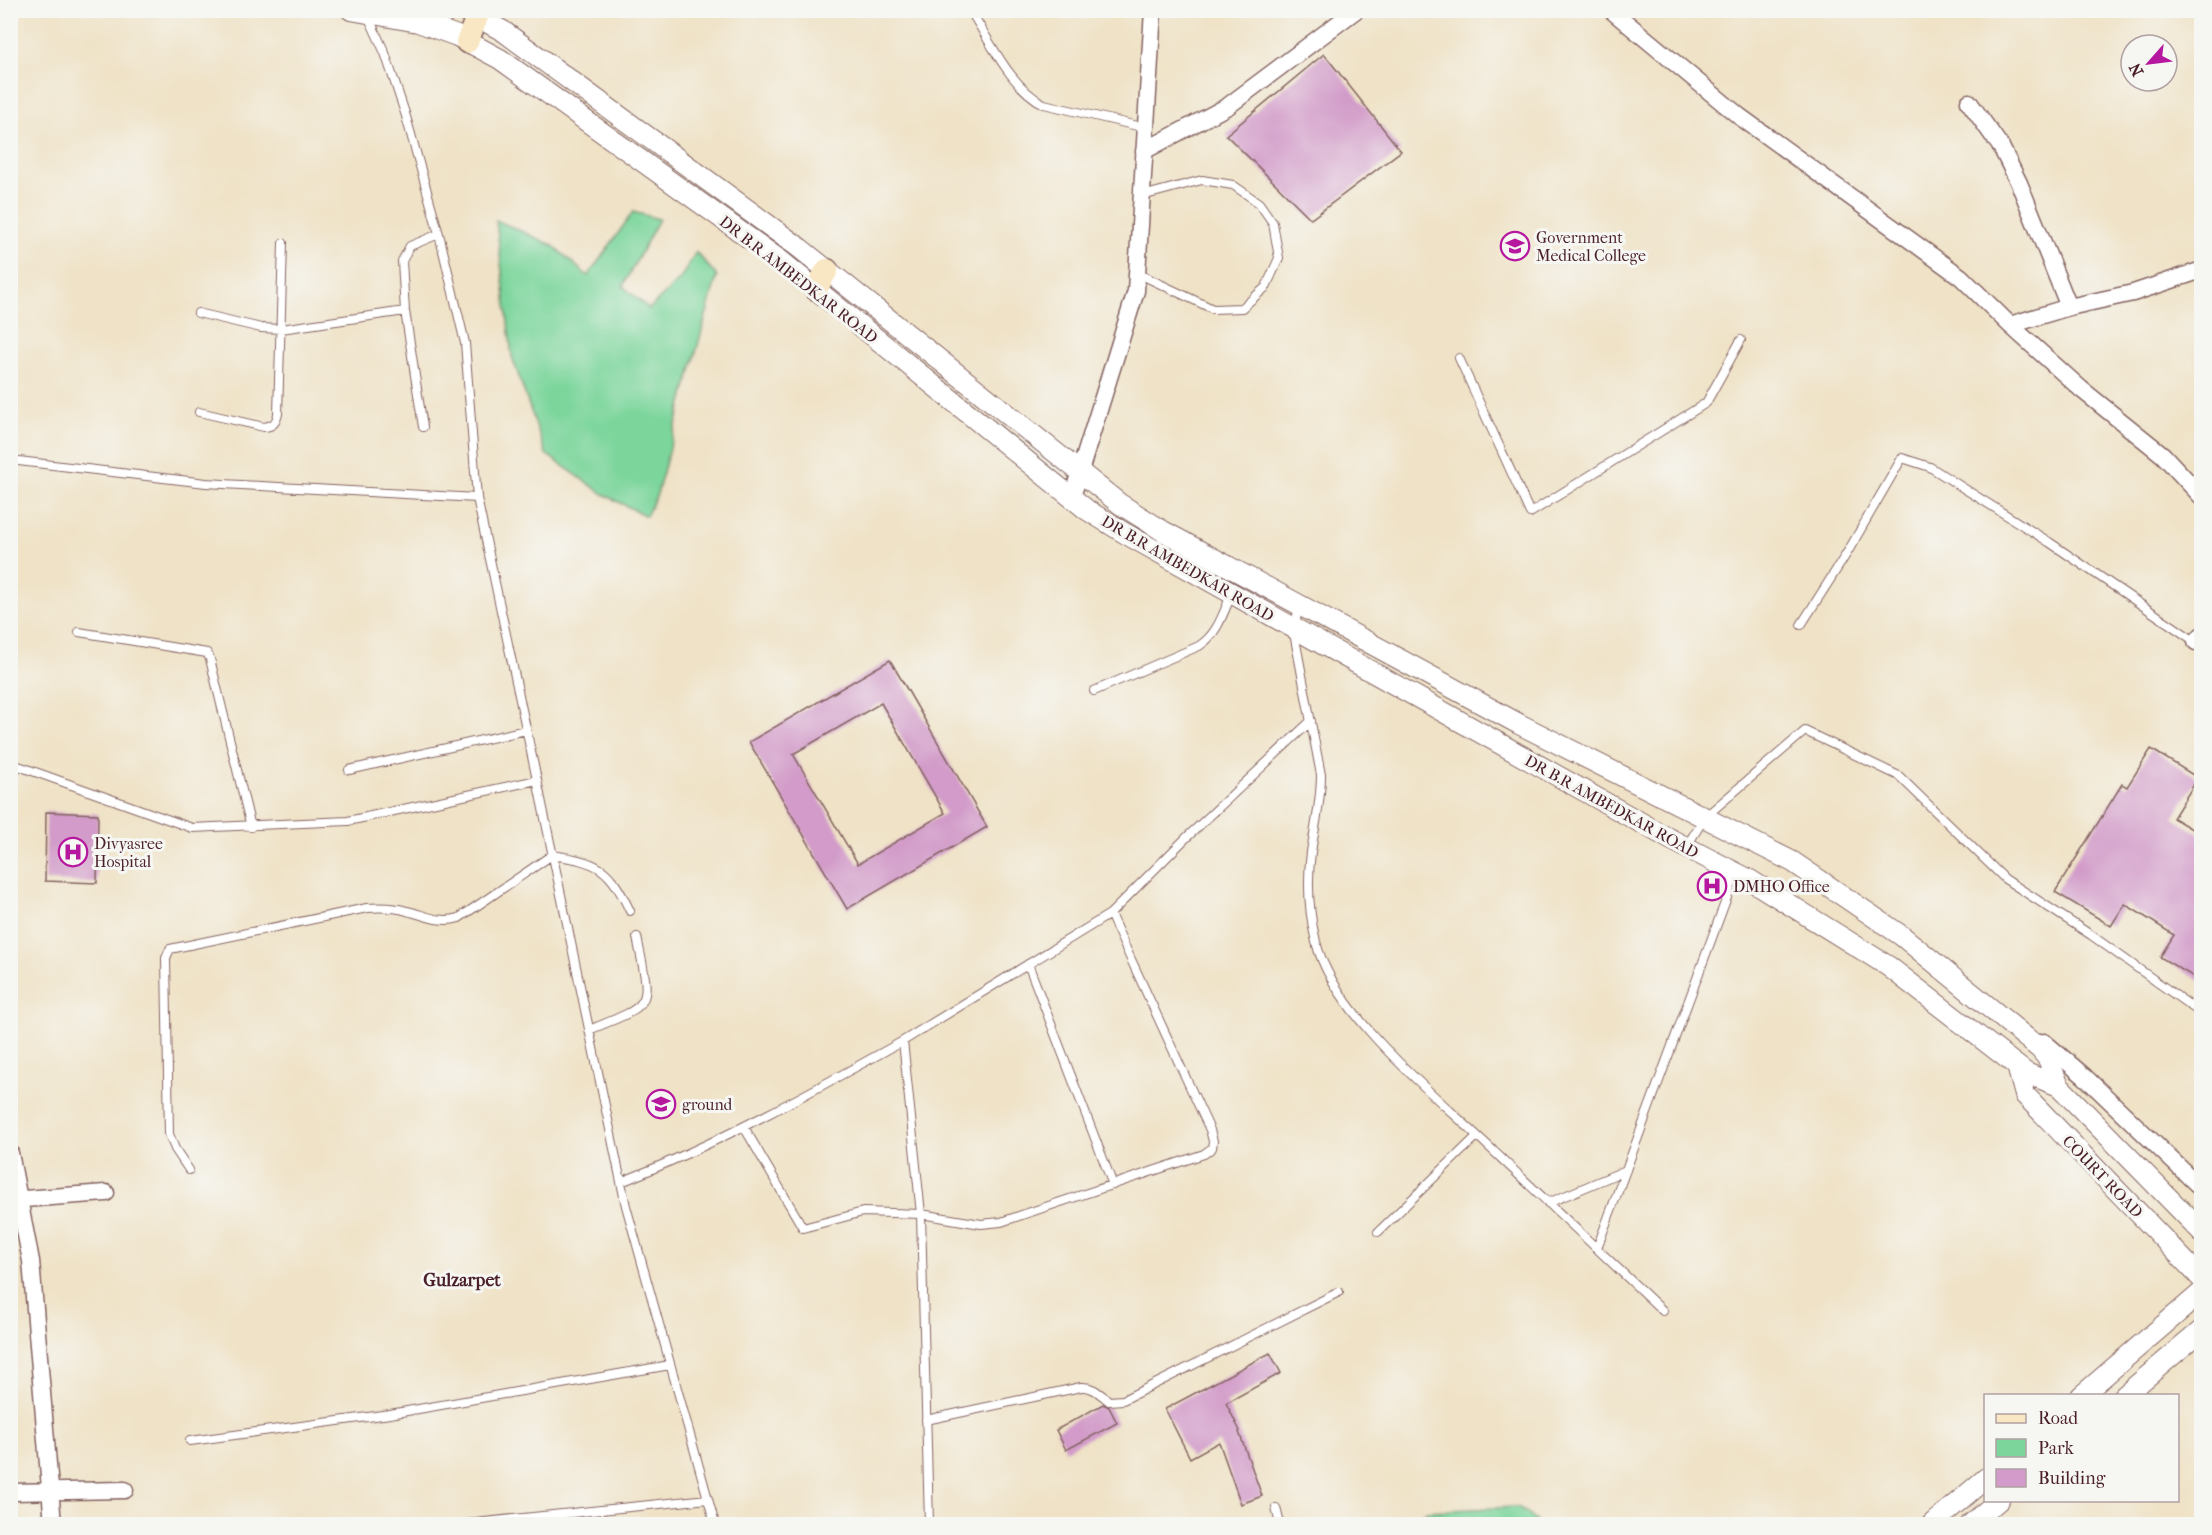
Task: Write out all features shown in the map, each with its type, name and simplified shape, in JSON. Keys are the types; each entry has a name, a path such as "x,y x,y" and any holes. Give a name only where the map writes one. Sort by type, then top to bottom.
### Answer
{"main road":[{"path":"467,42 470,14"}],"street":[{"path":"1072,497 1136,291 1153,10"},
{"path":"1144,151 1228,106 1356,10"},
{"path":"1611,10 1739,116 1961,278 2081,389 2163,455 2202,497"},
{"name":"DR B.R AMBEDKAR ROAD","path":"361,12 418,22 467,42 500,59 781,261 821,279 1120,504 1163,531 1519,724 1783,856 1829,885 1902,936 2034,1044 2048,1059 2065,1092 2202,1232"},
{"name":"DR B.R AMBEDKAR ROAD","path":"470,14 503,31 797,246 821,279 1087,510 1293,628 1793,905 1888,966 2026,1073 2065,1092"},
{"path":"1969,102 2001,147 2019,183 2069,307"},
{"path":"2010,325 2069,307 2133,293 2202,270"},
{"path":"2034,1044 2044,1042 2084,1076 2202,1189"},
{"name":"COURT ROAD","path":"2017,1066 2025,1095 2202,1279"},
{"path":"10,1153 15,1199 31,1261 53,1524"},
{"path":"15,1199 106,1193"},
{"path":"2082,1394 2202,1292"},
{"path":"2125,1394 2202,1330"},
{"path":"1932,1524 1984,1480"},
{"path":"10,1492 125,1490"},
{"path":"1971,1524 1997,1502"}],"lane":[{"path":"970,10 1018,86 1032,98 1044,104 1146,128"},
{"path":"361,12 385,53 402,103 439,234 465,343 477,498 626,1206 715,1524"},
{"path":"1137,273 1213,309 1242,308 1266,286 1279,258 1273,223 1259,204 1233,185 1202,180 1142,196"},
{"path":"423,427 405,311 402,261 410,246 439,234"},
{"path":"199,412 264,427 276,422 283,243"},
{"path":"198,313 261,328 281,329 405,311"},
{"path":"1459,358 1530,513 1706,403 1741,340"},
{"path":"1801,625 1847,553 1902,458 1930,467 1940,473 2200,641"},
{"path":"10,460 207,483 477,498"},
{"path":"1094,691 1209,640 1215,632 1232,593"},
{"path":"1300,606 1293,628 1321,775 1321,792 1309,870 1311,917 1327,972 1356,1016 1398,1061 1663,1311"},
{"path":"79,632 207,653 251,827"},
{"path":"621,1182 675,1160 744,1127 903,1041 1110,914 1185,839 1311,721"},
{"path":"349,770 526,730"},
{"path":"1686,847 1705,817 1805,730 1899,776 2005,879 2091,934 2202,1014"},
{"path":"10,763 192,828 348,821 537,780"},
{"path":"189,1170 175,1149 169,1134 166,958 170,949 367,908 395,909 450,921 459,918 552,855 583,860 609,874 630,911"},
{"path":"1597,1248 1736,873"},
{"path":"744,1127 803,1228 863,1212 921,1214 981,1224 1001,1222 1204,1154 1212,1148 1214,1141 1110,914"},
{"path":"589,1030 632,1012 646,998 647,988 638,937"},
{"path":"1029,964 1113,1185"},
{"path":"903,1041 921,1214 929,1524"},
{"path":"1378,1232 1477,1136"},
{"path":"1548,1203 1626,1170"},
{"path":"926,1420 1081,1387 1094,1389 1109,1401 1123,1400 1339,1292"},
{"path":"190,1441 390,1414 670,1365"},
{"path":"465,1524 708,1499"},
{"path":"1276,1508 1280,1524"}],"green space":[{"path":"633,212 659,219 623,286 649,309 680,279 696,252 717,276 657,494 646,516 605,495 546,454 512,357 496,220 552,245 588,276"},
{"path":"1518,1507 1539,1524 1411,1524 1427,1511"}],"building":[{"path":"1324,54 1401,151 1311,219 1226,135"},
{"path":"890,660 987,827 847,909 749,742","holes":["881,703 945,813 858,864 793,754"]},
{"path":"2151,749 2198,778 2173,818 2202,835 2202,982 2160,957 2174,935 2125,904 2111,926 2055,892 2122,784 2127,787"},
{"path":"46,812 98,814 97,883 45,881"},
{"path":"1270,1353 1281,1373 1226,1403 1240,1431 1262,1496 1241,1504 1219,1442 1190,1458 1165,1409"},
{"path":"1103,1404 1109,1407 1117,1423 1066,1450 1056,1430"}],"place":[{"name":"Government Medical College","path":"1515,246"},
{"name":"Divyasree Hospital","path":"73,852"},
{"name":"DMHO Office","path":"1712,886"},
{"name":"ground","path":"661,1104"}],"district":[{"name":"Gulzarpet","path":"462,1280"}]}
